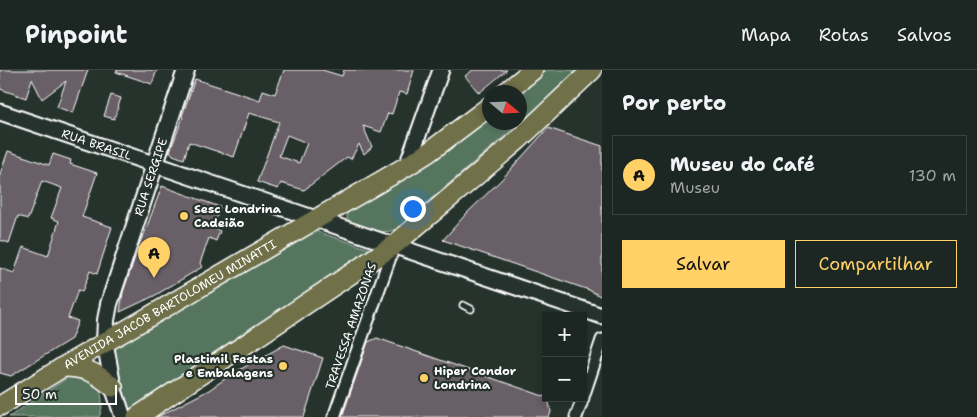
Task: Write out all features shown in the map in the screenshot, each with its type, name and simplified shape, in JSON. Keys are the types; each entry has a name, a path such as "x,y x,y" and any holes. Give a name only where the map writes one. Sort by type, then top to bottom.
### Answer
{"main road":[{"name":"RUA SERGIPE","path":"105,342 109,304 186,70"},
{"path":"515,85 533,70"},
{"path":"137,417 394,245 518,140 592,70"},
{"name":"AVENIDA JACOB BARTOLOMEU MINATTI","path":"4,399 407,166 482,112"},
{"path":"63,366 91,371 113,387"}],"street":[{"path":"407,166 441,70"},
{"name":"RUA BRASIL","path":"0,112 602,316"},
{"name":"TRAVESSA AMAZONAS","path":"334,417 394,245"},
{"path":"587,385 602,340"},
{"path":"105,342 113,387 122,417"},
{"path":"576,417 581,402"}],"lane":[{"path":"463,305 471,308"}],"green space":[{"path":"547,70 580,70 527,117 527,89"},
{"path":"482,121 482,130 511,130 395,230 378,231 350,222 347,218 347,212"},
{"path":"312,230 373,250 128,412 115,353 115,344"},
{"path":"76,374 98,386 102,399 102,409 99,417 9,417 70,376"}],"building":[{"path":"0,70 88,70 73,113 57,107 66,81 42,99 32,79 26,98 0,89"},
{"path":"117,70 157,70 152,84 116,72"},
{"path":"284,70 322,70 342,76 344,70 414,70 407,94 399,92 392,114 388,113 381,132 363,126 372,147 364,154 359,144 351,159 347,157 304,190 281,183 278,189 257,182 279,122 249,113 234,157 189,142 184,159 173,155 170,151 195,79 260,100 263,90 275,94","holes":["287,135 307,143 299,163 279,156"]},
{"path":"473,70 507,70 489,85 482,85 482,91 479,93 465,76"},
{"path":"111,95 121,98 114,119 104,116"},
{"path":"548,128 602,146 602,297 589,290 443,240"},
{"path":"8,151 49,165 53,154 71,160 70,164 97,173 82,217 112,227 97,274 90,271 82,292 78,290 68,318 78,321 71,339 11,376 0,373 0,268 14,273 23,247 48,256 59,221 51,218 62,188 42,181 28,219 18,216 9,243 0,240 0,174"},
{"path":"162,186 220,207 213,228 220,231 216,241 209,238 200,263 202,267 154,296 120,312 123,292"},
{"name":"Hiper Condor Londrina","path":"377,338 542,396 542,402 549,402 551,412 549,417 342,417 368,342"},
{"path":"284,345 323,358 304,417 157,417 209,390 232,374"}],"place":[{"name":"Sesc Londrina Cadeião","path":"184,216"},
{"name":"Museu do Café","path":"154,278"},
{"name":"Plastimil Festas e Embalagens","path":"283,366"},
{"name":"Hiper Condor Londrina","path":"424,378"}]}
